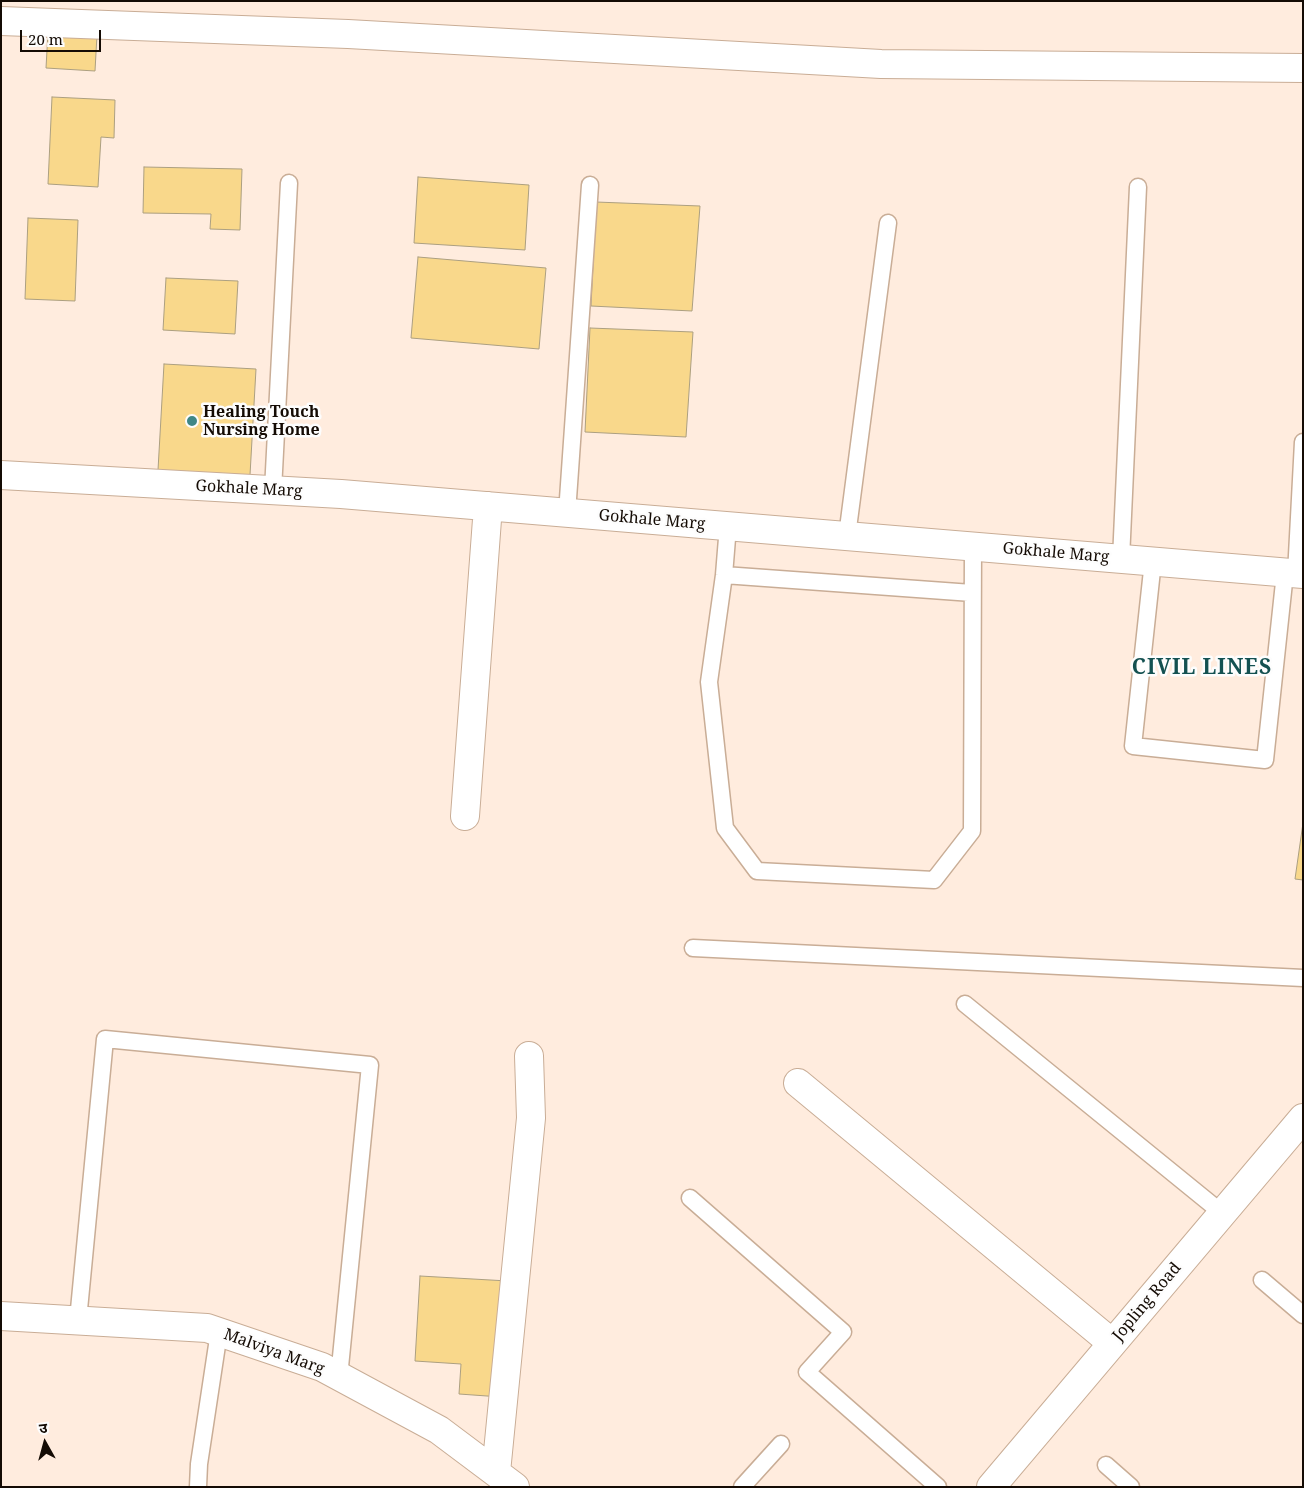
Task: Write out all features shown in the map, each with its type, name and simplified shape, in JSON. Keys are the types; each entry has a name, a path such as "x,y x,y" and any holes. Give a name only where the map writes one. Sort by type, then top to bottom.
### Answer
{"street":[{"path":"1,21 348,34 881,64 1303,68"},
{"name":"Gokhale Marg","path":"1,475 273,490 488,506 1295,574"},
{"path":"465,816 488,506"},
{"path":"506,1480 531,1118 530,1056"},
{"path":"798,1083 1112,1343"},
{"name":"Jopling Road","path":"991,1487 1303,1118"},
{"name":"Malviya Marg","path":"1,1316 207,1328 322,1368 439,1430 506,1480"}],"lane":[{"path":"273,490 289,183"},
{"path":"567,513 590,185"},
{"path":"1121,559 1138,187"},
{"path":"847,536 888,224"},
{"path":"1153,561 1133,746 1265,760 1295,574 1303,442"},
{"path":"728,526 724,575 709,682 726,828 758,871 934,880 972,831 973,546"},
{"path":"724,575 972,594"},
{"path":"693,948 1303,978"},
{"path":"965,1004 1222,1213"},
{"path":"78,1320 105,1039 370,1065 339,1377"},
{"path":"690,1198 843,1332 807,1372 938,1487"},
{"path":"1262,1280 1303,1315"},
{"path":"198,1487 199,1464 218,1332"},
{"path":"742,1487 780,1444"},
{"path":"1106,1465 1131,1487"}],"building":[{"path":"48,32 97,35 95,71 46,68"},
{"path":"52,97 115,100 114,138 101,137 98,187 48,184"},
{"path":"144,167 242,169 240,230 210,229 211,214 143,213"},
{"path":"418,177 529,185 525,250 414,243"},
{"path":"596,202 700,206 692,311 591,306"},
{"path":"28,218 78,220 75,301 25,299"},
{"path":"418,257 546,268 539,349 411,338"},
{"path":"166,278 238,281 235,334 163,330"},
{"path":"590,328 693,332 686,437 585,432"},
{"path":"164,364 256,369 250,475 158,470"},
{"path":"1303,823 1303,880 1295,879"},
{"path":"420,1276 508,1281 501,1397 459,1394 461,1364 415,1361"}],"place":[{"name":"Healing Touch Nursing Home","path":"192,421"}],"district":[{"name":"CIVIL LINES","path":"1202,668"}]}
